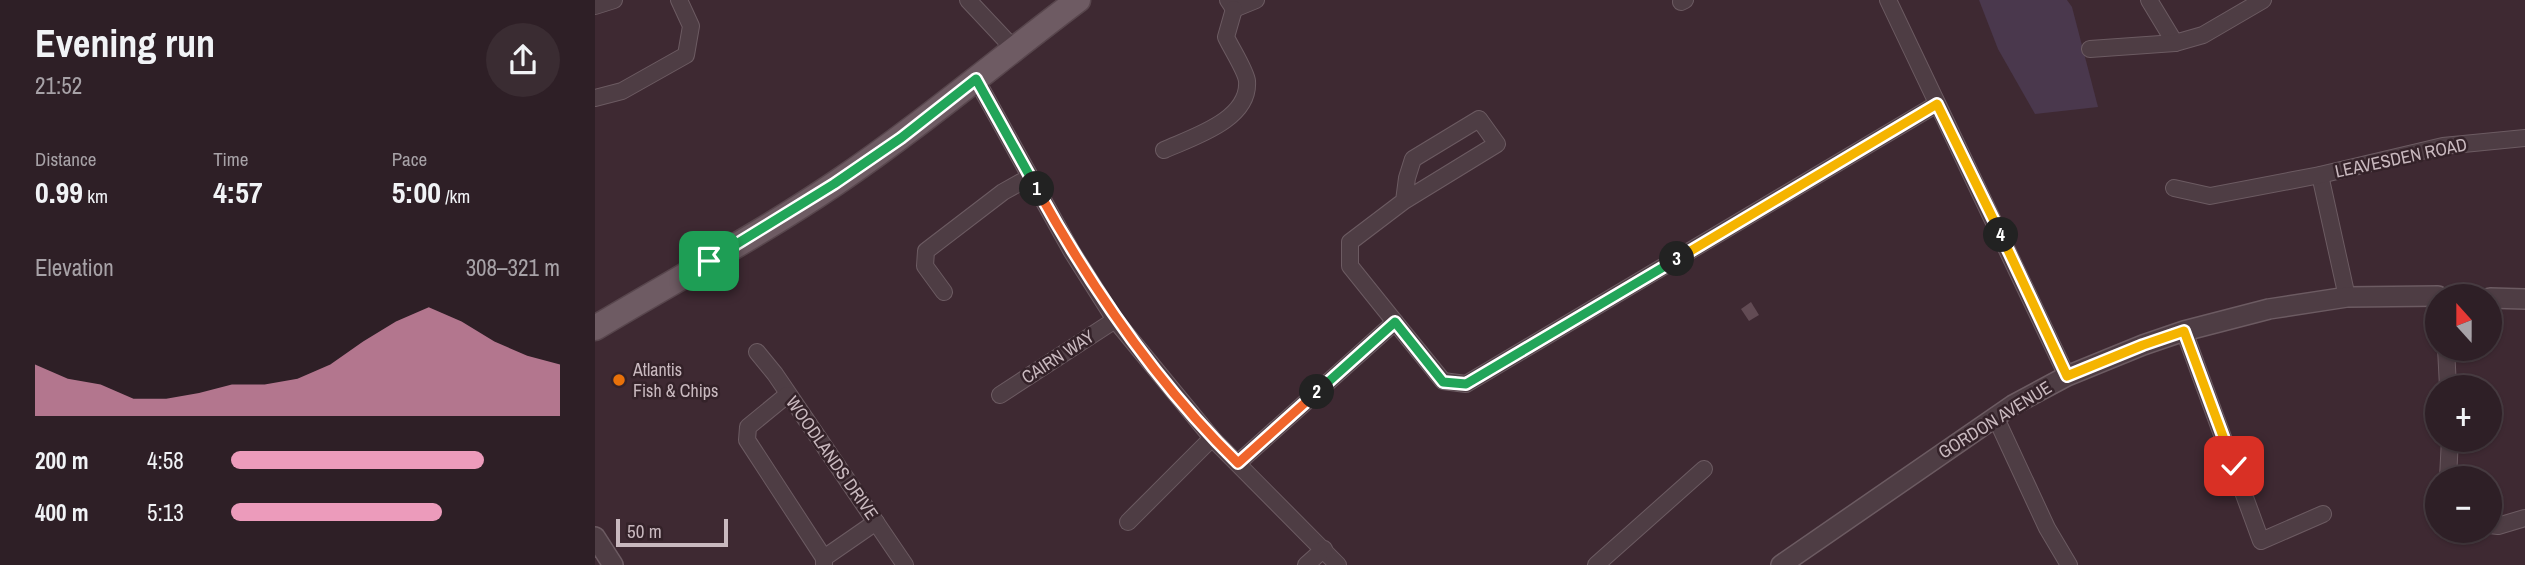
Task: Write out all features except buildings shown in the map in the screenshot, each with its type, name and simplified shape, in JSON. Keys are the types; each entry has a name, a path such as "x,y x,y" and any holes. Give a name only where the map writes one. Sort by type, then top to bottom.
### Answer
{"main road":[{"path":"595,328 834,184 901,138 1078,0"}],"street":[{"path":"595,6 614,0"},
{"path":"595,98 622,91 686,54 691,26 679,0"},
{"path":"968,0 1014,49"},
{"path":"1164,150 1214,128 1241,107 1247,81 1226,37 1231,5 1256,0"},
{"path":"1888,0 2067,376"},
{"path":"2149,0 2175,43"},
{"path":"2091,49 2175,43 2203,34 2263,0"},
{"path":"976,79 1072,252 1115,320 1212,438 1338,565"},
{"path":"1405,201 1407,178 1413,159 1479,119 1497,144 1405,201 1350,242 1350,266 1443,382 1466,384 1937,104"},
{"name":"LEAVESDEN ROAD","path":"2174,188 2210,196 2320,175 2442,146 2525,138"},
{"name":"LEAVESDEN ROAD","path":"2320,175 2347,297"},
{"path":"944,292 925,266 926,251 1003,192 1030,177"},
{"name":"GORDON AVENUE","path":"1781,565 1995,416 2067,376 2184,331 2269,309 2347,297 2425,296"},
{"path":"2503,298 2525,299"},
{"name":"CAIRN WAY","path":"1000,395 1115,320"},
{"path":"1238,463 1395,322"},
{"path":"2184,331 2261,541 2323,514"},
{"name":"WOODLANDS DRIVE","path":"757,352 905,565"},
{"path":"787,395 748,427 747,440 824,561 876,522"},
{"path":"1995,416 2047,528 2069,565"},
{"path":"1128,522 1212,438"},
{"path":"1596,565 1704,469"},
{"path":"2502,525 2525,518"},
{"path":"595,537 613,565"},
{"path":"1306,565 1324,549"}],"shaded area":[{"path":"1979,0 2067,0 2072,7 2098,107 2035,114 1998,49"}],"place":[{"name":"Atlantis Fish & Chips","path":"619,380"}],"route":[{"path":"709,261 834,184 901,138 976,79 1072,252 1115,320 1212,438 1238,463 1395,322 1443,382 1466,384 1937,104 2067,376 2184,331 2234,466"}]}
